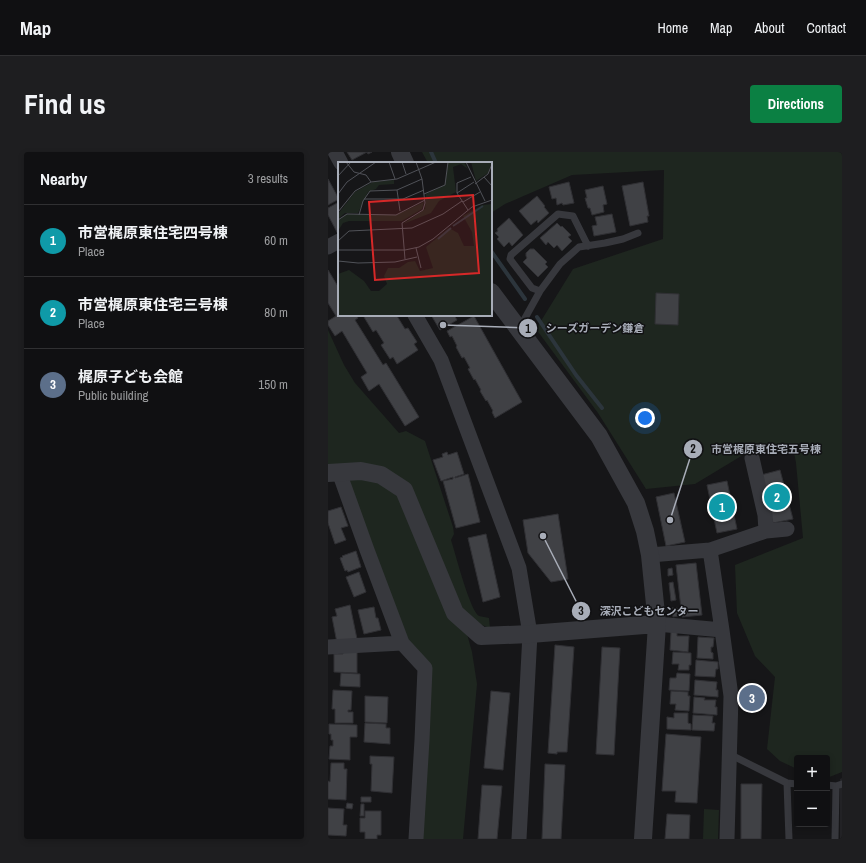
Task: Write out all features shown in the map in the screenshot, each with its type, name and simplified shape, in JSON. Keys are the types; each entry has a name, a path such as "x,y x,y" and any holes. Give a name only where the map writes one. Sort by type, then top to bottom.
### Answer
{"street":[{"path":"335,152 340,162"},
{"path":"400,152 405,162"},
{"path":"328,246 338,241"},
{"path":"492,293 599,436 636,503 646,531 657,624 643,839"},
{"path":"415,316 441,360 519,568 530,634 519,839"},
{"path":"752,458 766,531"},
{"path":"416,839 425,668 402,643 367,550 334,473 361,471 381,475 404,490 455,612 481,636 530,634 657,624 722,630"},
{"path":"650,555 710,550 766,531 787,530"},
{"path":"710,550 731,696 728,839"},
{"path":"328,647 402,643"}],"lane":[{"path":"540,291 532,288 510,259 511,255 558,214 573,216 588,246"},
{"path":"519,329 540,291 560,264 579,247 617,240 638,233"},
{"path":"729,754 788,783 794,784"},
{"path":"788,783 789,839"},
{"path":"835,839 839,785"}],"shaded area":[{"path":"422,152 842,152 842,772 830,777 830,755 794,755 794,768 780,761 767,749 775,677 755,656 737,613 735,565 803,538 796,463 793,447 743,455 695,484 646,489 598,413 536,329 573,269 663,239 664,170 572,175 505,204 492,212 492,162 427,162"},
{"path":"328,330 344,365 355,383 399,433 406,431 425,441 453,527 454,534 451,540 467,593 475,612 479,616 489,618 490,628 476,623 463,612 411,490 328,466"},
{"path":"361,477 378,481 399,493 467,634 472,652 477,684 463,839 420,839 429,671 404,635 351,490 350,480"},
{"path":"842,778 842,839 840,839 840,779"},
{"path":"704,809 719,810 718,839 703,839"}],"building":[{"path":"347,152 367,152 352,160"},
{"path":"328,179 338,200 328,205"},
{"path":"569,182 574,203 563,205 562,203 557,205 556,198 552,199 549,187"},
{"path":"643,182 649,216 647,216 648,222 630,226 622,186"},
{"path":"603,186 607,204 603,205 604,212 592,215 585,198 587,198 585,190"},
{"path":"537,196 549,213 538,223 537,220 531,225 519,211"},
{"path":"338,203 338,234 328,215 328,208"},
{"path":"612,214 616,232 594,236 592,226 597,225 595,217"},
{"path":"509,218 523,235 512,246 509,242 504,247 497,239 499,237 495,233 498,231 497,229"},
{"path":"557,223 571,235 568,237 572,241 562,251 557,245 554,248 548,242 546,245 540,238"},
{"path":"530,249 534,249 547,262 545,264 548,267 538,277 523,262 527,258 526,253"},
{"path":"328,270 338,286 338,316 357,316 358,318 355,320 383,365 386,363 419,417 405,426 379,384 369,391 361,377 367,373 342,331 335,336 328,325 328,321 336,316 328,303"},
{"path":"656,293 679,294 678,325 655,324"},
{"path":"397,316 405,329 408,328 417,342 414,344 418,350 397,364 393,357 390,359 381,345 384,343 376,330 373,332 364,317"},
{"path":"432,316 455,316 457,320 440,330"},
{"path":"474,316 522,402 495,418 487,400 486,401 468,369 470,368 464,357 462,358 452,336 450,337 447,331"},
{"path":"447,452 448,455 457,452 464,474 455,478 468,474 480,522 456,528 443,481 453,479 453,477 441,481 433,460 443,457 442,454"},
{"path":"780,470 793,519 773,523 761,475"},
{"path":"727,481 737,529 717,533 707,485"},
{"path":"674,493 685,542 666,546 656,497"},
{"path":"341,507 348,526 341,528 346,540 335,544 328,523 328,511"},
{"path":"558,514 568,579 551,582 528,553 523,520"},
{"path":"486,534 500,597 483,602 468,538"},
{"path":"356,551 361,567 348,572 347,570 345,571 340,558"},
{"path":"696,563 702,615 682,617 676,565"},
{"path":"672,568 673,575 668,576 668,569"},
{"path":"359,572 366,592 354,597 346,577"},
{"path":"673,582 676,600 671,601 669,583"},
{"path":"350,605 357,639 337,643 332,617 337,616 335,609"},
{"path":"374,607 376,618 378,618 381,630 364,634 358,610"},
{"path":"672,608 677,608 678,616 673,617"},
{"path":"671,632 677,632 677,636 689,636 688,652 670,650"},
{"path":"698,637 714,638 713,647 711,647 713,659 697,658"},
{"path":"555,645 574,647 567,752 557,752 557,754 548,753"},
{"path":"602,647 620,648 614,755 596,754"},
{"path":"343,649 357,649 357,673 334,672 334,654 343,654"},
{"path":"673,652 691,653 691,665 689,665 689,670 678,670 679,664 672,664"},
{"path":"696,660 718,662 718,669 716,669 715,677 695,676"},
{"path":"341,673 360,674 360,687 340,686"},
{"path":"677,673 690,674 689,691 669,690 670,678 676,678"},
{"path":"695,680 717,682 716,690 718,690 718,697 694,695"},
{"path":"333,690 352,691 351,710 348,710 348,712 353,712 353,723 335,723 335,709 332,709"},
{"path":"491,691 510,693 503,770 484,768"},
{"path":"671,691 688,692 688,696 690,696 689,711 675,710 676,704 670,704"},
{"path":"365,696 388,697 387,723 365,722"},
{"path":"694,697 705,698 704,700 716,700 715,707 717,707 717,715 693,713"},
{"path":"674,713 688,713 688,723 691,724 691,730 667,729 667,717 674,718"},
{"path":"693,715 713,716 712,723 715,723 714,731 692,730"},
{"path":"365,723 386,724 386,728 390,728 390,744 364,742"},
{"path":"329,724 357,725 357,737 350,737 350,760 329,759 330,746 333,746 333,740 331,740 331,734 329,734"},
{"path":"666,734 701,737 697,803 675,802 676,791 662,791"},
{"path":"370,756 394,757 392,793 371,791 372,764 370,764"},
{"path":"331,763 344,763 344,769 347,769 346,800 328,799 328,781 330,782"},
{"path":"545,764 565,765 561,839 542,839"},
{"path":"741,784 762,784 761,839 741,839"},
{"path":"482,785 502,786 497,839 478,839"},
{"path":"361,797 371,797 371,802 361,802"},
{"path":"347,803 353,804 352,809 346,808"},
{"path":"361,804 364,804 364,816 360,816"},
{"path":"328,808 344,809 343,825 347,825 346,836 328,835"},
{"path":"365,811 381,811 381,835 377,835 377,839 365,839 365,832 360,832 360,818 365,818"},
{"path":"667,814 690,815 689,839 665,839"}],"waterway":[{"path":"431,152 436,162"},
{"path":"492,252 525,299"},
{"path":"537,317 576,375 602,408"}],"place":[{"name":"シーズガーデン鎌倉","path":"443,325"},
{"name":"市営梶原東住宅三号棟","path":"777,497"},
{"name":"市営梶原東住宅四号棟","path":"722,507"},
{"name":"市営梶原東住宅五号棟","path":"670,520"},
{"name":"深沢こどもセンター","path":"543,536"},
{"name":"梶原子ども会館","path":"752,698"}]}
